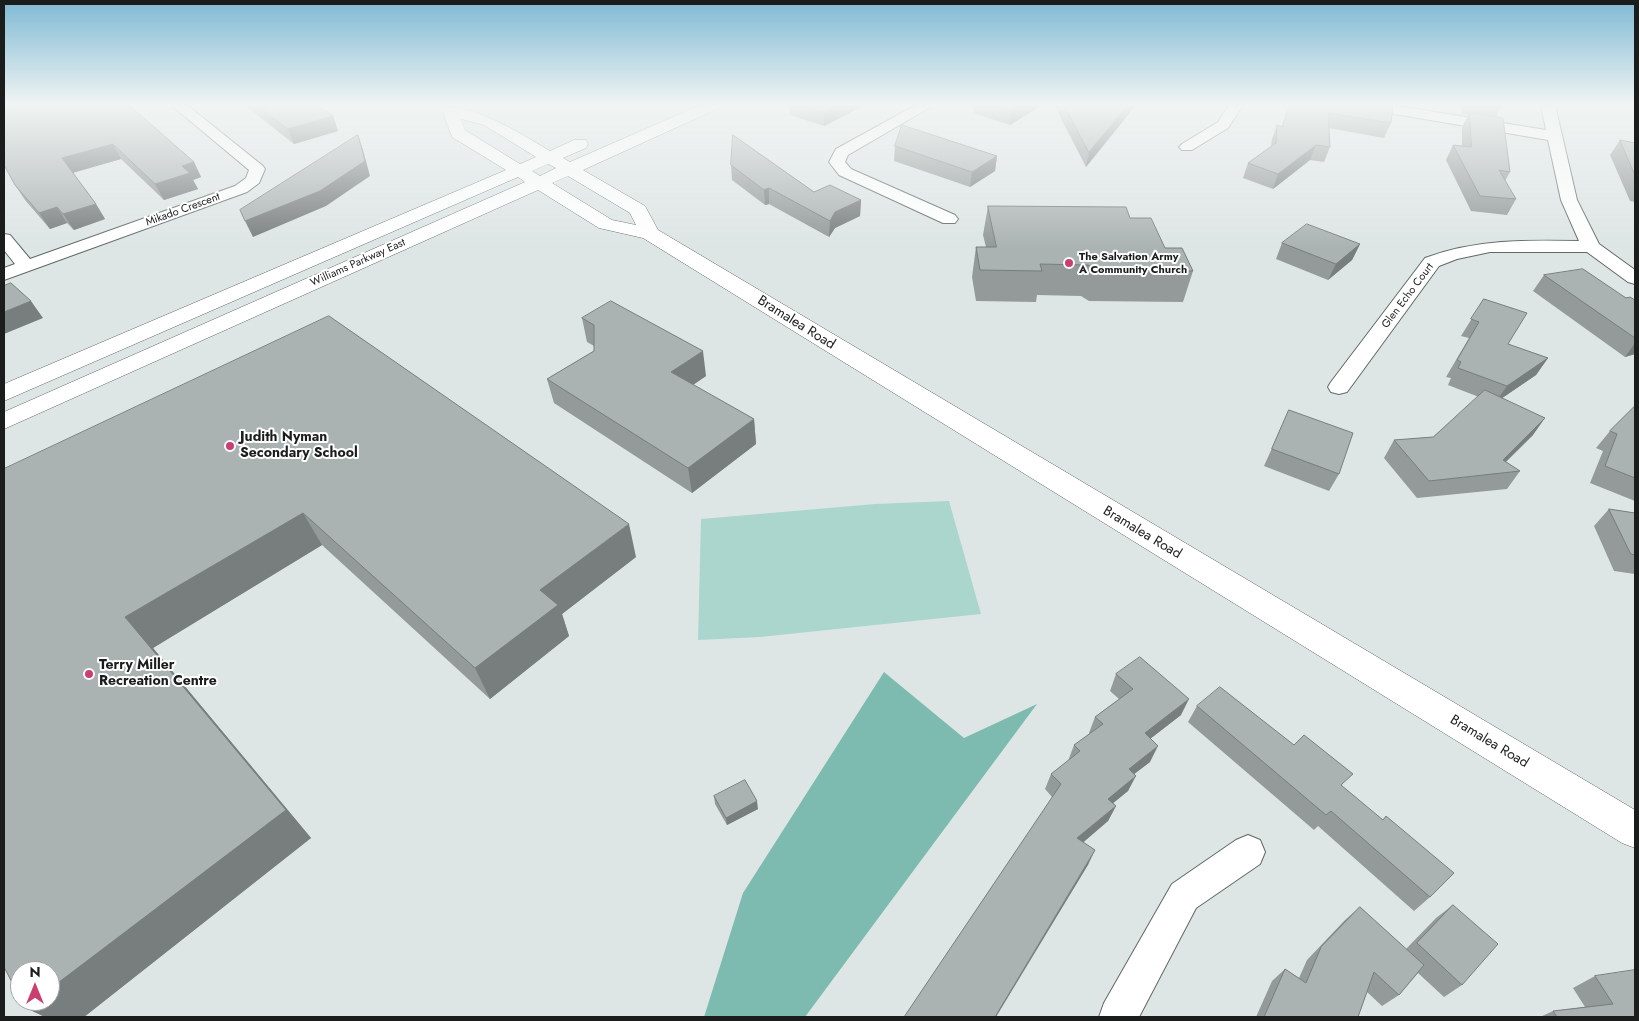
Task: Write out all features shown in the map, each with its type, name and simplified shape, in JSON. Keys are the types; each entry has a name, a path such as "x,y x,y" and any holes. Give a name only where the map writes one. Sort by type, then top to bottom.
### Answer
{"main road":[{"name":"Bramalea Road","path":"490,153 606,224 650,234 1635,830"},
{"name":"Bramalea Road","path":"542,153 638,210 650,234"},
{"name":"Williams Parkway East","path":"4,393 559,153"},
{"name":"Williams Parkway East","path":"4,421 605,153"}],"street":[{"name":"Mikado Crescent","path":"4,274 241,189 253,180 257,168 238,153"},
{"path":"841,153 837,162 845,172 949,219"},
{"path":"1558,153 1569,200 1591,247 1635,278"},
{"path":"4,240 26,266"},
{"name":"Glen Echo Court","path":"1340,387 1432,262 1453,252 1492,246 1591,247"},
{"path":"1118,1017 1184,896 1248,852"}],"green space":[{"path":"949,501 981,614 760,637 698,640 701,519 875,504"},
{"path":"884,672 964,738 1037,704 805,1017 704,1017 743,893"}],"building":[{"path":"4,153 82,153 62,158 96,204 63,214 57,207 39,213 15,185 4,165"},
{"path":"122,153 183,153 194,162 182,166 190,173 155,184"},
{"path":"330,153 363,153 365,161 320,191 245,221 240,210"},
{"path":"732,153 758,153 814,192 830,185 861,200 835,212 830,221 769,188 764,190 731,165"},
{"path":"915,153 987,153 997,156 972,172"},
{"path":"1262,153 1306,153 1278,174 1248,163"},
{"path":"1457,153 1507,153 1510,172 1499,170 1516,199 1480,196"},
{"path":"1625,153 1635,153 1635,175"},
{"path":"988,206 1126,207 1130,218 1151,218 1165,248 1182,248 1193,271 1097,270 1088,265 1040,264 1042,271 980,270 976,247 996,247"},
{"path":"1307,224 1360,244 1336,264 1282,243"},
{"path":"1583,269 1626,298 1630,297 1635,300 1635,338 1544,275"},
{"path":"11,283 31,301 4,312 4,286"},
{"path":"1484,299 1527,313 1508,344 1548,358 1507,386 1458,368 1461,362 1457,360 1479,322 1471,319"},
{"path":"611,301 703,351 671,372 754,419 688,468 547,379 594,351 594,325 582,318"},
{"name":"Terry Miller Recreation Centre","path":"329,316 629,524 540,590 558,605 475,668 303,513 125,617 286,810 60,981 60,961 10,961 10,979 4,967 4,469"},
{"path":"1485,390 1545,418 1503,460 1520,471 1429,481 1394,440 1433,437"},
{"path":"1635,406 1635,478 1605,466 1617,434 1610,431"},
{"path":"1289,410 1353,433 1339,474 1272,449"},
{"path":"1609,509 1635,513 1635,555 1631,554"},
{"path":"1140,657 1189,699 1145,733 1158,746 1129,769 1136,776 1108,799 1116,806 1077,838 1095,850 995,1017 904,1017 1061,784 1051,774 1080,751 1074,745 1103,724 1095,717 1133,689 1116,674"},
{"path":"1220,687 1294,745 1304,735 1353,774 1341,785 1383,820 1386,816 1454,873 1430,897 1331,811 1326,815 1197,706"},
{"path":"745,780 757,801 726,818 714,796"},
{"path":"1453,905 1498,944 1462,985 1417,943"},
{"path":"1360,907 1424,965 1399,995 1374,972 1358,1017 1264,1017 1285,969 1306,983 1321,947"},
{"path":"1635,970 1635,1017 1557,1017 1553,1011 1613,1004 1595,976"}],"place":[{"name":"The Salvation Army A Community Church","path":"1069,263"},
{"name":"Judith Nyman Secondary School","path":"230,446"},
{"name":"Terry Miller Recreation Centre","path":"89,674"}]}
